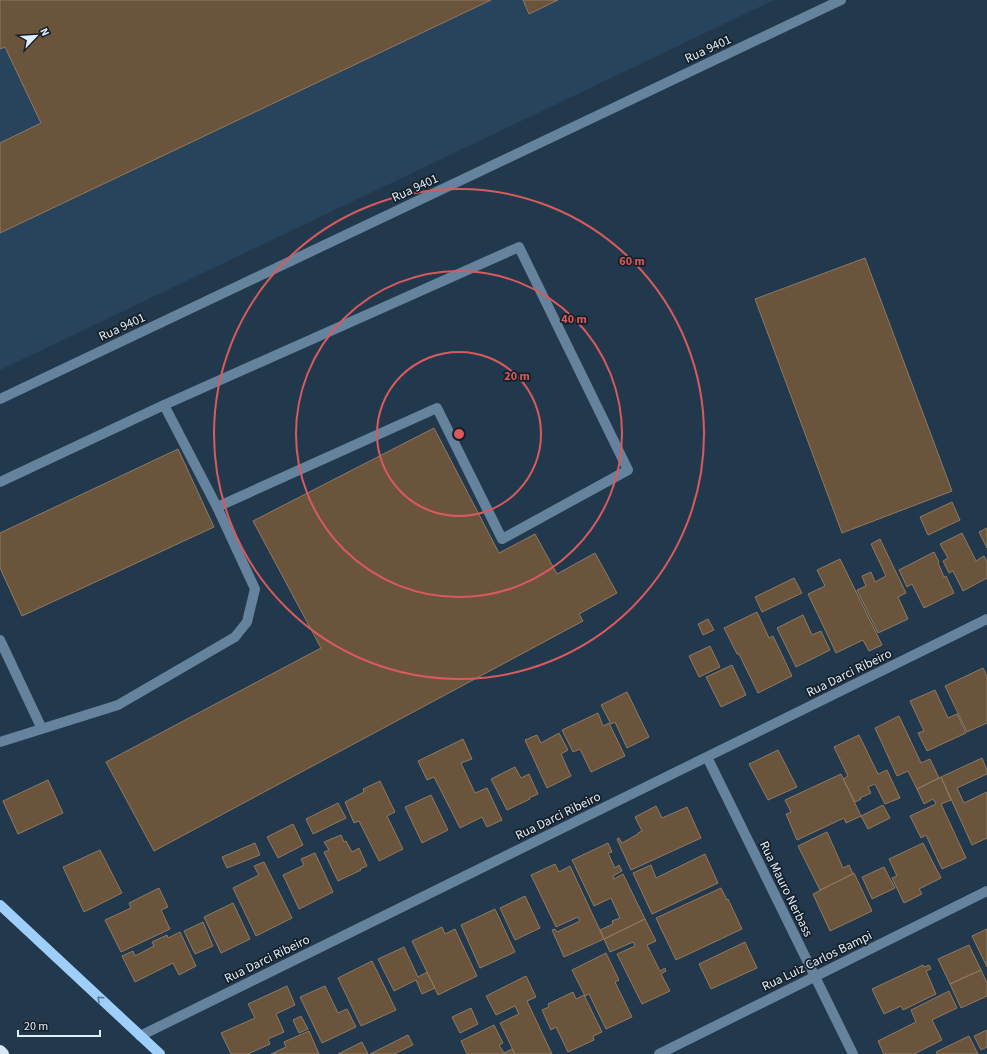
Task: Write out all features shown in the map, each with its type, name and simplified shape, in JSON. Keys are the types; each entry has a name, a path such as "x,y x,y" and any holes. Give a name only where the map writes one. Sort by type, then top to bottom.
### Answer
{"highway":[{"path":"0,1051 3,1054"}],"main road":[{"path":"0,905 160,1054"}],"street":[{"name":"Rua 9401","path":"0,399 841,0"},
{"path":"0,482 164,405 519,247 628,470 502,539 437,408 217,507"},
{"path":"0,742 118,705 235,637 247,622 255,588 217,507 164,405"},
{"name":"Rua Darci Ribeiro","path":"140,1036 987,619"},
{"path":"0,640 42,729"},
{"name":"Rua Mauro Nerbass","path":"707,757 853,1054"},
{"name":"Rua Luiz Carlos Bampi","path":"659,1054 987,891"}],"shaded area":[{"path":"0,0 774,0 0,370"}],"building":[{"path":"0,0 491,0 0,233 0,143 41,123 5,47 0,49"},
{"path":"523,0 558,0 529,14"},
{"path":"865,258 952,491 842,533 755,299"},
{"path":"434,428 499,553 535,534 557,574 595,553 617,593 579,614 583,621 154,851 106,762 321,648 253,521"},
{"path":"178,449 214,527 22,616 0,568 0,533"},
{"path":"952,502 960,520 928,535 920,517"},
{"path":"987,528 987,548 979,532"},
{"path":"962,533 976,561 984,556 987,562 987,578 963,591 953,571 949,573 943,561 948,558 940,544"},
{"path":"880,539 906,593 898,597 908,619 878,633 857,590 866,586 862,576 871,572 875,582 886,576 871,544"},
{"path":"934,552 944,577 946,576 954,593 924,608 912,584 907,587 899,570"},
{"path":"840,559 882,645 869,651 863,640 836,653 808,594 825,586 817,570"},
{"path":"794,578 802,593 762,612 755,597"},
{"path":"757,612 769,638 773,636 792,676 758,693 739,654 737,654 724,628"},
{"path":"803,615 812,635 821,631 830,650 796,667 777,628"},
{"path":"708,619 714,630 703,635 698,624"},
{"path":"710,646 720,667 699,677 689,656"},
{"path":"732,665 746,695 721,707 706,677"},
{"path":"983,668 987,676 987,723 967,732 945,686"},
{"path":"935,690 948,718 957,714 966,733 927,751 918,733 924,731 910,701"},
{"path":"627,692 649,737 627,748 615,722 611,724 601,705"},
{"path":"598,713 603,726 609,723 625,756 591,772 580,749 573,752 562,730"},
{"path":"899,716 921,763 930,759 939,778 917,789 908,771 897,776 875,728"},
{"path":"559,733 568,750 561,754 571,776 547,788 525,740 537,735 541,743"},
{"path":"859,735 878,774 887,770 900,798 885,804 875,784 868,787 871,793 855,802 843,779 848,776 834,747"},
{"path":"463,739 472,759 461,763 475,793 487,788 502,820 487,827 482,817 460,828 434,777 427,780 418,761"},
{"path":"778,750 797,787 768,800 749,764"},
{"path":"982,758 987,774 957,788 964,803 987,792 987,838 972,845 941,777"},
{"path":"515,767 521,778 529,774 538,794 507,810 491,779"},
{"path":"841,774 861,816 846,823 844,818 797,840 786,814 791,812 785,800"},
{"path":"941,777 951,800 941,804 966,858 942,869 926,835 921,838 910,816 936,804 933,799 924,804 917,789"},
{"path":"48,780 63,813 18,834 3,801"},
{"path":"380,781 395,812 387,816 403,849 379,861 359,821 354,823 345,802 364,792 363,789"},
{"path":"431,795 448,830 422,843 405,807"},
{"path":"338,803 346,818 313,834 306,819"},
{"path":"883,805 890,818 868,829 861,816"},
{"path":"656,806 662,818 687,807 701,838 631,870 617,839 619,838 622,843 642,831 635,817"},
{"path":"293,824 303,845 278,858 267,837"},
{"path":"827,832 843,868 849,865 853,874 820,890 798,846"},
{"path":"341,835 344,842 346,841 352,852 359,848 367,866 338,881 324,852 329,850 324,842"},
{"path":"255,843 260,855 227,868 222,857"},
{"path":"608,843 612,852 608,853 615,868 619,865 622,871 613,876 614,879 623,874 645,919 604,939 600,930 613,924 612,921 620,918 611,898 594,906 572,860"},
{"path":"923,843 941,878 919,889 922,894 904,903 892,878 897,876 889,859"},
{"path":"100,850 122,893 84,912 63,867"},
{"path":"315,853 333,892 299,909 283,875 304,865 301,859"},
{"path":"705,854 718,883 652,914 633,873 651,865 656,878"},
{"path":"264,862 292,918 256,936 233,888 259,875 254,866"},
{"path":"555,864 559,872 570,866 604,939 564,957 552,930 555,929 557,932 580,921 578,917 556,927 531,875"},
{"path":"884,867 895,888 872,899 862,877"},
{"path":"854,873 872,911 830,931 813,894"},
{"path":"159,888 168,907 161,910 170,929 121,952 105,920 131,908 129,903"},
{"path":"721,888 727,900 728,899 742,929 676,960 656,918"},
{"path":"525,896 540,928 515,940 500,908"},
{"path":"233,903 250,939 221,953 204,917"},
{"path":"495,909 515,952 480,968 461,925"},
{"path":"645,919 656,941 647,945 660,971 665,968 666,971 661,974 670,991 642,1004 617,954 635,946 633,942 610,952 604,939"},
{"path":"203,922 213,946 195,954 184,931"},
{"path":"442,927 445,934 455,929 477,976 438,995 412,941"},
{"path":"987,929 987,967 972,936"},
{"path":"180,932 196,966 179,975 173,963 135,982 122,956 133,951 135,956 154,946 152,942 167,935 168,938"},
{"path":"745,942 757,968 711,989 699,964"},
{"path":"969,945 981,970 950,984 938,959"},
{"path":"404,947 418,977 427,972 435,988 422,994 416,980 394,991 378,959"},
{"path":"606,953 619,980 615,982 632,1017 606,1029 589,994 585,996 572,970"},
{"path":"372,961 396,1010 361,1026 338,978"},
{"path":"923,965 924,967 929,965 931,969 926,971 936,994 903,1010 901,1006 884,1014 872,989"},
{"path":"981,970 987,983 987,996 961,1008 950,984"},
{"path":"526,976 536,997 527,1001 552,1054 515,1054 500,1023 519,1014 515,1006 496,1015 486,996"},
{"path":"287,986 295,1005 276,1014 284,1032 268,1039 270,1044 248,1054 231,1054 221,1033 255,1018 248,1004"},
{"path":"325,986 338,1013 347,1009 356,1027 322,1043 300,997"},
{"path":"949,991 957,1008 932,1020 942,1040 914,1054 884,1054 878,1041 916,1022 911,1010"},
{"path":"573,992 576,999 584,995 602,1032 593,1036 594,1040 568,1052 556,1027 551,1030 542,1010 549,1007 548,1004"},
{"path":"471,1008 478,1024 460,1033 452,1017"},
{"path":"301,1016 308,1029 299,1033 293,1020"},
{"path":"494,1025 503,1043 499,1045 504,1053 512,1049 515,1054 467,1054 461,1041"},
{"path":"987,1030 987,1047 981,1050 974,1036"},
{"path":"309,1031 319,1054 271,1054 286,1047 284,1042"},
{"path":"408,1035 413,1045 394,1054 370,1054"},
{"path":"969,1036 978,1054 937,1054 936,1052"},
{"path":"362,1042 368,1054 338,1054"}]}
